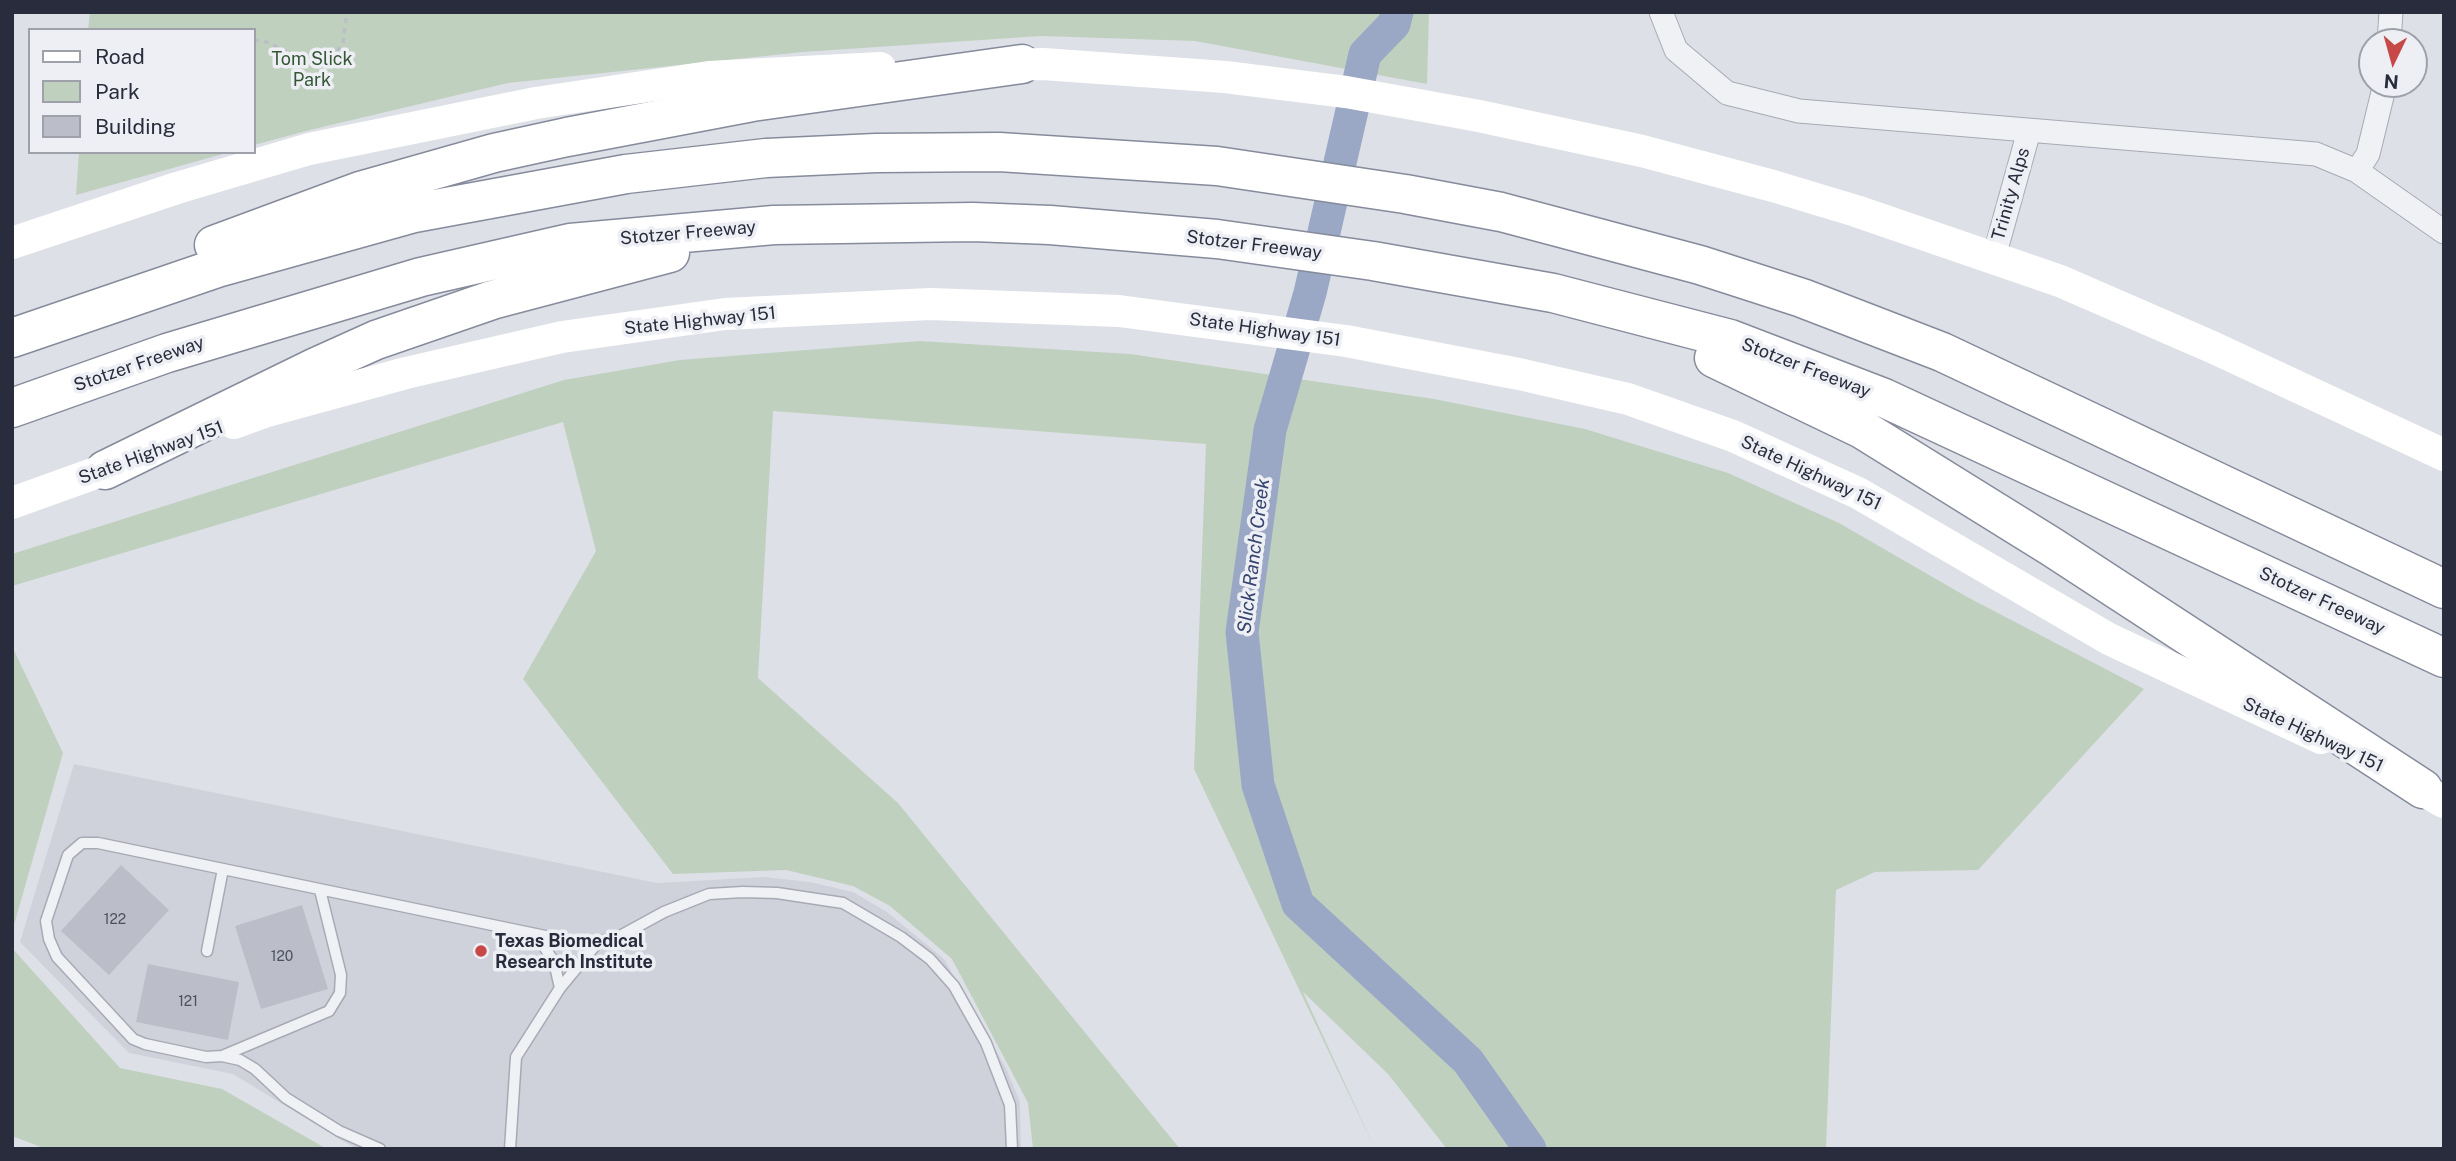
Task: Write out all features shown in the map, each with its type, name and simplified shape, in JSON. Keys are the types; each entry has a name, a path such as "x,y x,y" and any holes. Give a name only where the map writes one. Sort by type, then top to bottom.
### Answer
{"highway":[{"path":"12,320 347,195 494,153 739,104 1022,65"},
{"path":"12,338 217,268 414,213 626,174 766,158 876,153 999,152 1217,166 1405,194 1501,212 1713,269 1802,298 1942,352 2444,589"},
{"name":"Stotzer Freeway","path":"12,408 167,353 421,277 570,243 775,225 973,222 1217,239 1373,261 1553,293 1730,339 1884,398 2444,658"},
{"path":"105,470 316,367 397,332 492,300 775,225"},
{"path":"1553,293 1728,364 1862,429 2052,547 2434,796"}],"main road":[{"path":"12,243 177,188 309,149 537,103 709,78 886,68 1044,64 1225,77 1346,92 1479,116 1643,151 1856,211 2060,281 2212,346 2444,455"},
{"name":"State Highway 151","path":"12,503 267,411 407,373 562,337 724,314 930,304 1119,311 1346,341 1519,374 1628,399 1733,436 1858,493 2109,639 2365,757 2434,796"}],"street":[{"path":"1661,12 1676,50 1727,93 1799,111 2316,154 2357,171 2444,232"},
{"path":"2357,171 2368,154 2382,98"},
{"name":"Trinity Alps","path":"1994,257 2029,131"}],"lane":[{"path":"380,1149 339,1131 286,1098 255,1069 240,1060 222,1056 206,1057 133,1039 57,957 49,939 46,921 68,855 82,843 98,843 573,942 598,942 622,935 664,912 709,894 777,893 843,903 901,937 930,959 954,986 986,1043 1010,1105 1012,1149"},
{"path":"207,951 223,869"},
{"path":"222,1056 329,1010 340,993 341,975 320,890"},
{"path":"536,934 554,962 560,988"},
{"path":"510,1149 516,1058 560,988 598,942"}],"path":[{"path":"256,40 267,42 300,58 320,61 337,52 343,42 347,12"}],"shaded area":[{"name":"Texas Biomedical Research Institute","path":"74,764 657,883 764,877 810,882 853,892 887,912 944,959 1006,1068 1020,1102 1021,1149 356,1149 233,1074 129,1053 20,942"}],"green space":[{"name":"Tom Slick Park","path":"90,12 1429,12 1427,84 1195,41 1041,36 803,52 508,83 256,144 256,28 88,28"},
{"path":"79,154 223,154 76,195"},
{"path":"920,341 1130,354 1434,399 1585,429 1728,473 1839,523 1969,598 2144,689 1978,870 1875,872 1836,890 1826,1149 1447,1149 1388,1074 1303,992 1375,1149 1194,769 1206,444 773,411 758,678 898,803 1180,1149 1033,1149 1028,1103 952,959 890,906 853,886 786,870 673,874 523,679 596,551 563,422 12,586 12,554 564,380 680,360"},
{"path":"12,646 63,753 12,932"},
{"path":"12,948 120,1068 222,1089 327,1149 46,1149 12,1136"}],"building":[{"path":"121,865 169,910 109,975 61,931"},
{"path":"302,905 328,989 261,1009 235,926"},
{"path":"148,964 239,982 228,1040 136,1022"}],"waterway":[{"name":"Slick Ranch Creek","path":"1397,12 1394,24 1365,54 1310,293 1270,430 1242,632 1258,785 1298,904 1468,1061 1530,1149"}],"place":[{"name":"Texas Biomedical Research Institute","path":"481,951"}]}
